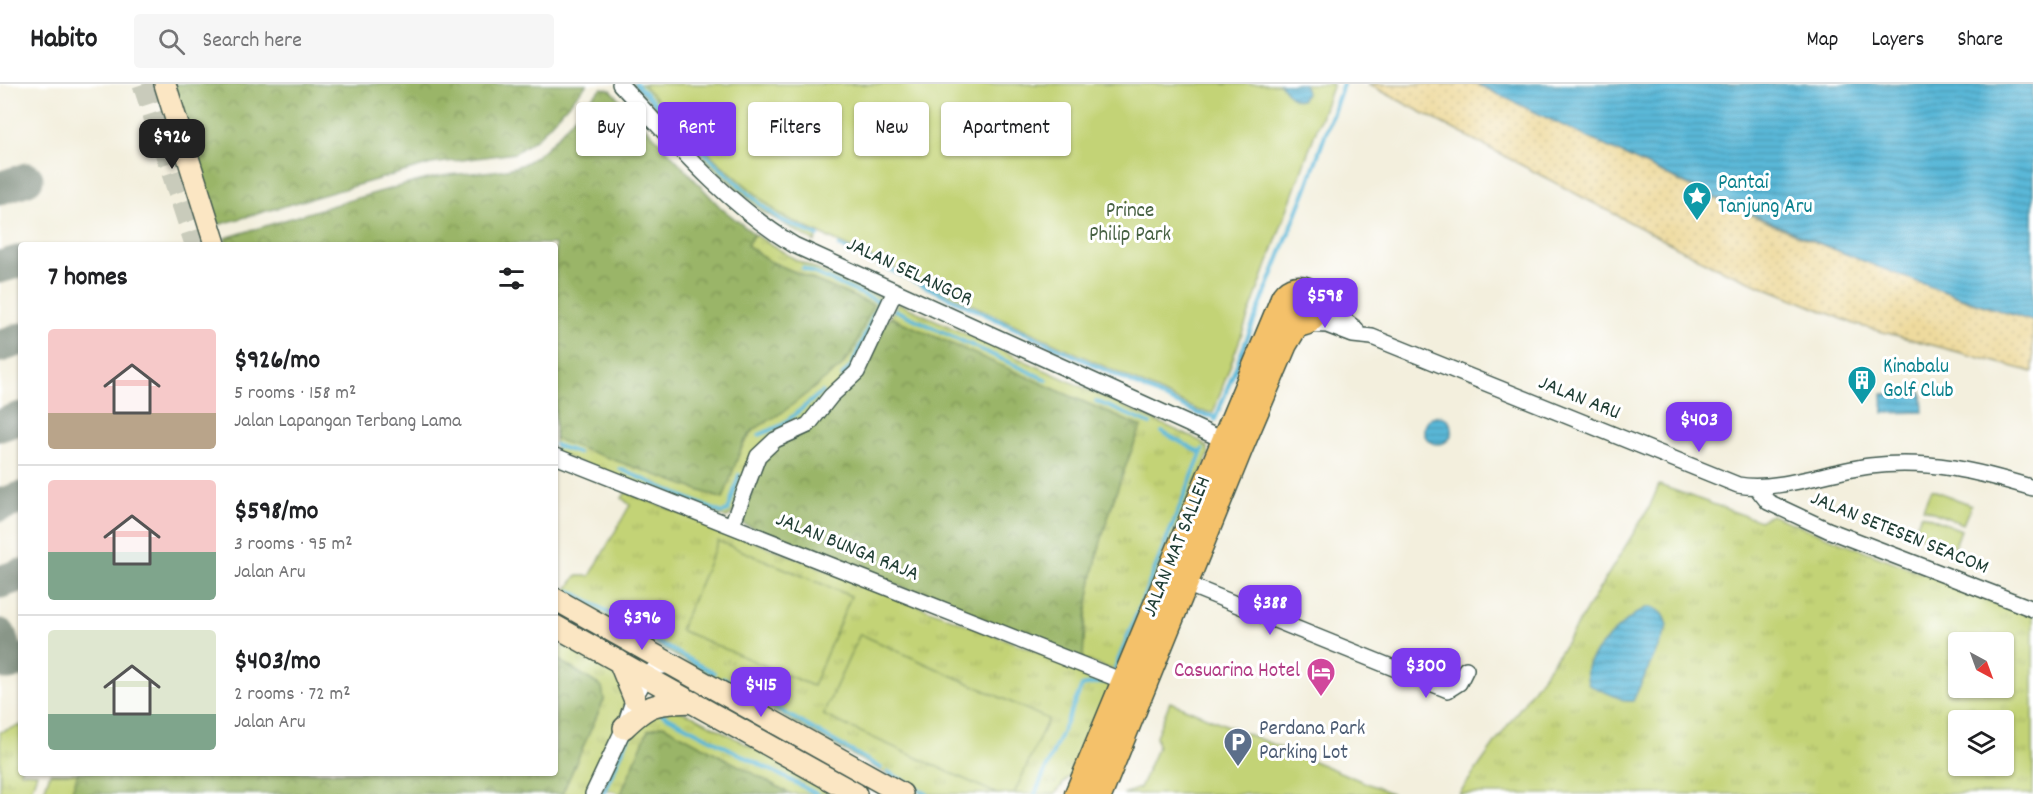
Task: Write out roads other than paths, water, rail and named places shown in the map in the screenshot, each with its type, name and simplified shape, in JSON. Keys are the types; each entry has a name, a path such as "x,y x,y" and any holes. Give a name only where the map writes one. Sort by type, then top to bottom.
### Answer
{"main road":[{"path":"165,84 214,242"},
{"path":"1298,288 1308,291 1316,299 1316,312 1309,322 1300,324 1284,316 1282,301 1288,292 1298,288"},
{"name":"JALAN MAT SALLEH","path":"1081,790 1186,584 1282,301"},
{"name":"JALAN MAT SALLEH","path":"1081,790 1123,681 1232,444 1285,344 1300,324"},
{"path":"558,601 902,794"},
{"path":"558,628 856,794"},
{"path":"619,661 634,698"},
{"path":"624,728 643,710 654,704 694,702"}],"street":[{"name":"JALAN SELANGOR","path":"620,84 712,182 744,211 794,245 1232,444"},
{"path":"732,525 758,456 775,440 808,424 831,396 857,372 895,291"},
{"name":"JALAN ARU","path":"1316,299 1360,334 1738,485 1756,488 1872,466 1942,465 1981,472 2033,488"},
{"name":"JALAN ARU","path":"1300,324 1327,325 1353,335 1360,334"},
{"name":"JALAN BUNGA RAJA","path":"558,457 1123,681"},
{"name":"JALAN SETESEN SEACOM","path":"1756,488 1768,502 1828,530 2033,609"},
{"path":"1186,584 1448,690 1459,683 1466,669"},
{"path":"593,794 624,728 634,698 646,676 656,667 670,665"}],"water":[{"path":"1280,84 1304,84 1306,94 1301,100 1294,98"},
{"path":"1477,84 2033,84 2033,321 1890,271 1820,243 1682,182"},
{"path":"1922,392 1923,412 1883,413 1882,394"},
{"path":"1438,416 1448,420 1452,430 1448,440 1438,444 1428,440 1424,430 1428,420"},
{"path":"1650,607 1662,613 1668,626 1633,701 1626,701 1589,685 1587,667 1597,651 1624,623"}],"waterway":[{"path":"636,84 715,163 766,209 781,220 818,236"},
{"path":"1215,420 1305,192 1343,84"},
{"path":"839,246 1199,414 1216,417"},
{"path":"803,268 879,302 852,365 842,376"},
{"path":"895,310 1047,380"},
{"path":"759,435 782,425 822,392"},
{"path":"1096,401 1150,424"},
{"path":"1162,432 1201,453"},
{"path":"558,446 578,453"},
{"path":"1115,668 1203,449"},
{"path":"620,469 722,513 728,511 739,475"},
{"path":"571,591 624,622"},
{"path":"632,628 714,673"},
{"path":"724,678 881,768"},
{"path":"1035,794 1082,686 1107,681"},
{"path":"662,714 817,794"},
{"path":"603,794 630,734"},
{"path":"888,772 927,794"}],"tunnel":[{"path":"143,84 194,242"}],"place":[{"name":"Pantai Tanjung Aru","path":"1697,222"},
{"name":"Kinabalu Golf Club","path":"1862,406"},
{"name":"Casuarina Hotel","path":"1321,698"},
{"name":"Perdana Park Parking Lot","path":"1238,768"}],"park label":[{"name":"Prince Philip Park","path":"1130,224"}]}
